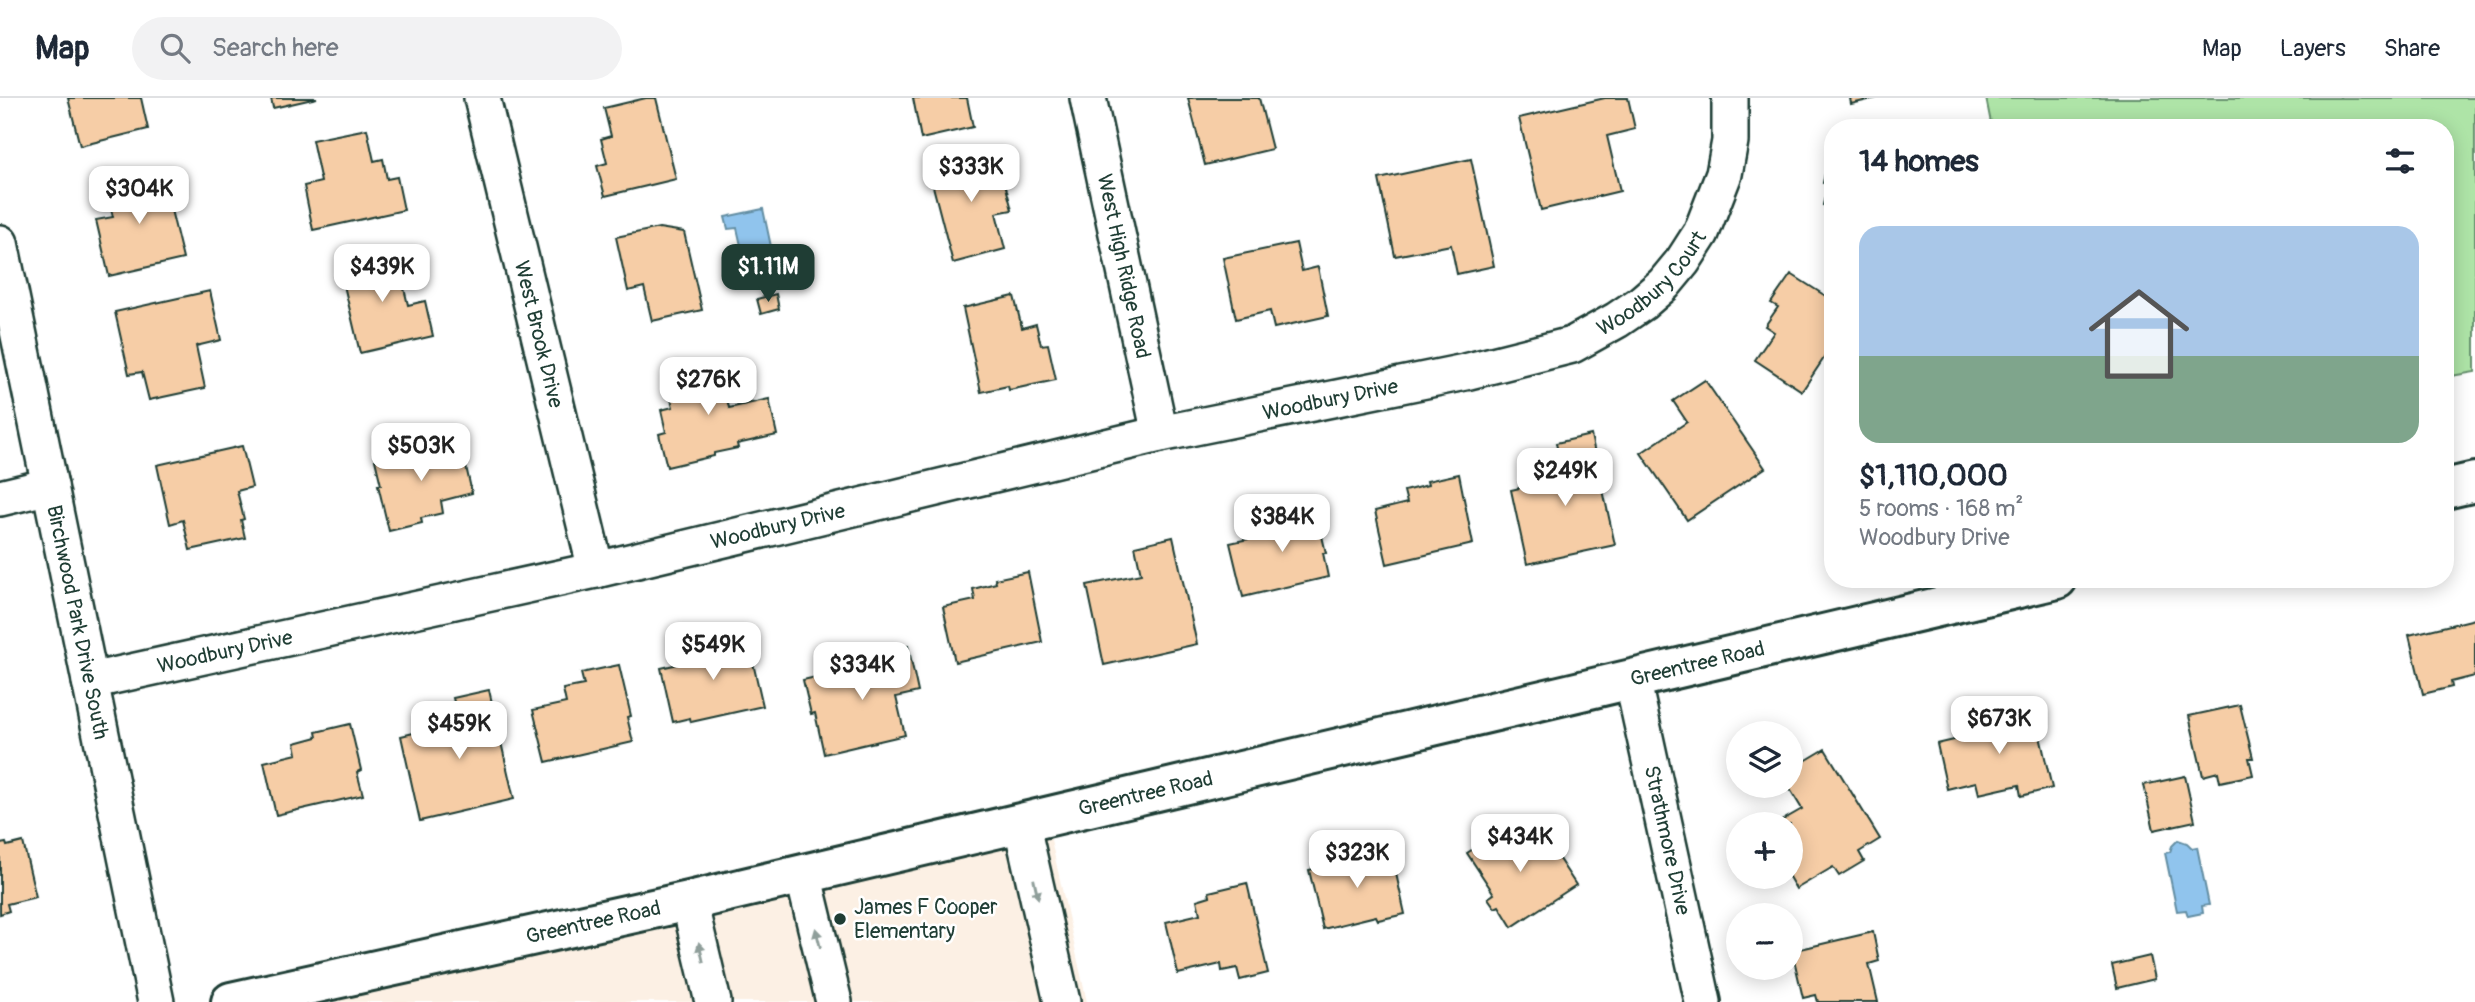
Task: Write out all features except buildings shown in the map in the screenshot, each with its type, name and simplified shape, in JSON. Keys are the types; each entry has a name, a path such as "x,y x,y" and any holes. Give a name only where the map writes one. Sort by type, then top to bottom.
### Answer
{"main road":[{"path":"2454,487 2475,482"},
{"name":"Greentree Road","path":"231,1002 689,901 2018,588"}],"street":[{"name":"West Brook Drive","path":"482,98 596,570"},
{"name":"West High Ridge Road","path":"1088,98 1160,434"},
{"name":"Woodbury Court","path":"1465,372 1572,345 1617,320 1664,284 1701,233 1724,174 1730,141 1730,98"},
{"name":"Birchwood Park Drive South","path":"0,243 156,1002"},
{"name":"Woodbury Drive","path":"90,681 596,570 1160,434 1465,372"},
{"path":"0,498 50,486"},
{"name":"Strathmore Drive","path":"1632,678 1703,1002"},
{"path":"1021,822 1062,1002"},
{"path":"803,874 834,1002"},
{"path":"689,901 713,1002"}],"shaded area":[{"name":"James F Cooper Elementary","path":"1046,817 1087,1002 231,1002"}],"green space":[{"path":"1986,98 2475,98 2475,372 2454,376 2454,119 1990,119"}],"water":[{"path":"763,209 776,270 748,276 737,228 728,229 725,217"},
{"path":"2178,840 2192,848 2197,847 2209,905 2202,906 2203,913 2188,916 2186,910 2177,911 2165,853 2170,852"}],"place":[{"name":"James F Cooper Elementary","path":"840,919"}]}
